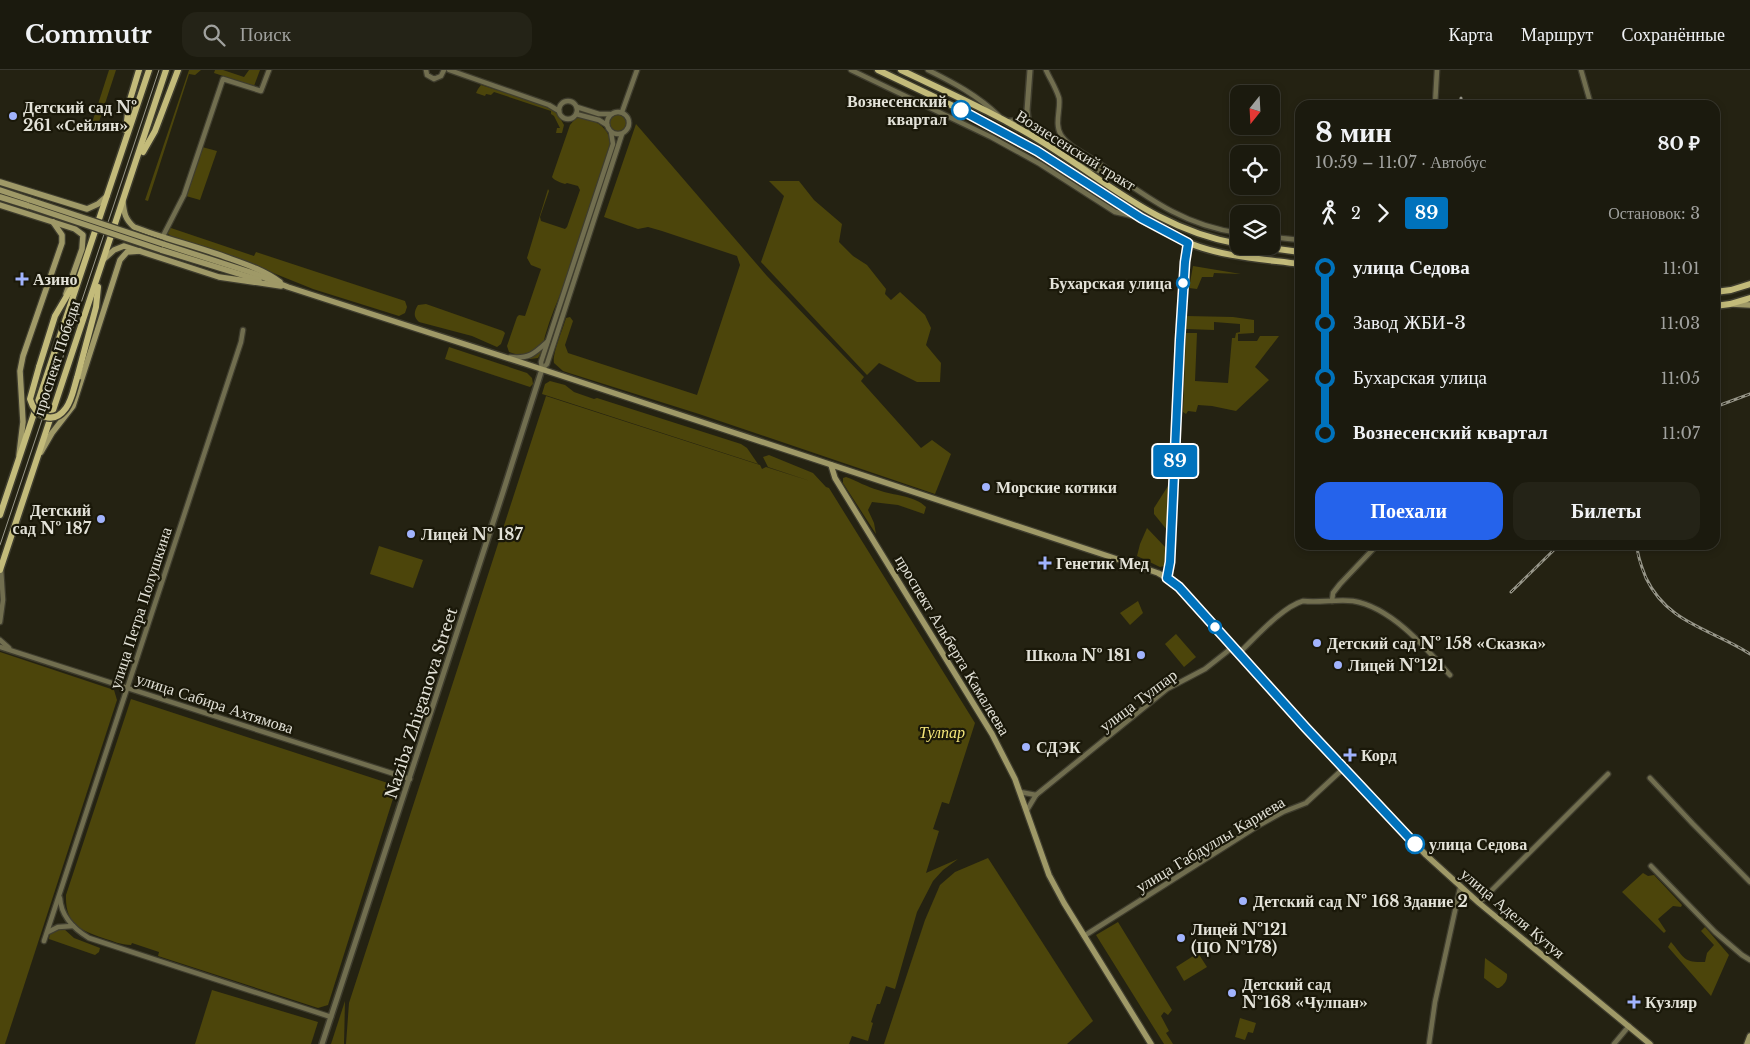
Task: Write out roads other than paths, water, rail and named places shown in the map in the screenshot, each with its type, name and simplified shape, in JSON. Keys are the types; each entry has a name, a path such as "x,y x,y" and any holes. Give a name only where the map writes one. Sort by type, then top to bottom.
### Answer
{"main road":[{"path":"122,151 129,103 139,70"},
{"path":"61,305 83,268 149,70"},
{"name":"проспект Победы","path":"0,569 166,70"},
{"path":"136,164 155,131 178,70"},
{"name":"Вознесенский тракт","path":"878,70 991,126 1045,156 1141,218 1188,243 1214,252 1295,263"},
{"name":"Вознесенский тракт","path":"902,70 1030,135 1138,205 1171,224 1216,240 1230,242"},
{"path":"0,182 87,209 98,204 107,196"},
{"path":"0,190 30,203 162,247 250,272 288,287 831,465"},
{"path":"0,197 30,203"},
{"path":"123,202 124,213 128,222 134,227 250,266 271,275 288,287"},
{"path":"0,205 75,229 80,232 84,241 56,316 30,399 36,412 44,417 59,415 67,407 77,378 96,307 99,273"},
{"path":"19,459 23,422 20,371 23,356 62,243 62,236 53,222"},
{"path":"104,259 118,247 124,246 219,277 288,287"},
{"path":"1280,249 1295,251"},
{"path":"36,460 52,433 73,406 120,260 127,252 140,251"},
{"name":"проспект Победы","path":"0,515 83,268"},
{"path":"1720,291 1750,284"},
{"path":"1720,305 1750,298"},
{"path":"1730,304 1750,305"},
{"name":"улица Аделя Кутуя","path":"831,465 1132,564 1167,578 1179,587 1410,839 1460,888 1650,1044"},
{"name":"проспект Альберта Камалеева","path":"831,465 835,478 992,734 1020,792 1040,854 1049,875 1084,936 1151,1044"},
{"path":"1747,1044 1750,1036"}],"street":[{"path":"163,236 184,195 223,79 261,91 269,70"},
{"path":"426,70 427,75 434,79 438,78 443,72 451,71 549,104 566,119 572,118 576,114 577,107"},
{"path":"622,112 637,70"},
{"path":"851,70 991,137 1040,164 1115,212 1141,218"},
{"path":"928,70 970,92 1006,122 1020,120 1027,111"},
{"path":"1030,70 1027,111 1027,126 1030,135"},
{"path":"1046,70 1059,99 1058,118 1060,133 1070,144 1118,178 1183,218 1197,224 1230,232"},
{"path":"1435,100 1437,70"},
{"path":"1581,70 1590,100"},
{"path":"542,369 550,358 622,134 627,130 629,123 627,116 622,112 599,114 577,107 571,102 549,104"},
{"path":"559,111 563,103"},
{"path":"542,369 541,362 613,144 611,132 607,126 599,120 576,114"},
{"path":"607,126 607,120 612,114"},
{"path":"611,132 622,134"},
{"path":"1073,162 1118,178"},
{"path":"1280,238 1295,239"},
{"path":"1167,578 1170,562 1180,340 1188,243"},
{"name":"улица Петра Полушкина","path":"44,941 241,342 243,330"},
{"path":"500,356 523,358 538,350 548,341"},
{"name":"Naziba Zhiganova Street","path":"322,1044 410,779 542,369"},
{"path":"1332,602 1340,584 1372,550"},
{"path":"0,569 4,600 0,622"},
{"path":"1239,653 1296,603 1303,601 1354,601 1370,606 1390,618 1424,647 1450,676"},
{"name":"улица Сабира Ахтямова","path":"0,640 12,650"},
{"name":"улица Тулпар","path":"1027,810 1036,795 1170,687 1204,669 1233,646"},
{"name":"улица Сабира Ахтямова","path":"0,647 410,779"},
{"name":"улица Габдуллы Кариева","path":"1084,936 1257,827 1283,812 1306,803 1344,768"},
{"path":"1479,904 1608,774"},
{"path":"1650,778 1750,882"},
{"path":"1020,792 1036,795"},
{"path":"1651,866 1715,932 1750,960"},
{"path":"1429,1044 1460,888"},
{"path":"60,895 60,906 73,926 89,938 331,1017"},
{"path":"47,933 51,929 58,927 73,926"},
{"path":"1614,1044 1629,1026"}],"tram line":[{"path":"0,545 159,70"}],"railway":[{"path":"1720,405 1750,394"},
{"path":"1511,592 1554,550"},
{"path":"1638,550 1646,578 1666,606 1692,624 1736,645 1750,654"}],"place":[{"name":"Вознесенский квартал","path":"961,110"},
{"name":"Детский сад № 261 «Сейлян»","path":"13,116"},
{"name":"Азино","path":"22,279"},
{"name":"Бухарская улица","path":"1183,283"},
{"name":"Морские котики","path":"986,487"},
{"name":"Детский сад № 187","path":"101,519"},
{"name":"Лицей № 187","path":"411,534"},
{"name":"Генетик Мед","path":"1045,563"},
{"name":"Детский сад № 158 «Сказка»","path":"1317,643"},
{"name":"Школа № 181","path":"1141,655"},
{"name":"Лицей №121","path":"1338,665"},
{"name":"СДЭК","path":"1026,747"},
{"name":"Корд","path":"1350,755"},
{"name":"улица Седова","path":"1415,844"},
{"name":"Детский сад № 168 Здание 2","path":"1243,901"},
{"name":"Лицей №121 (ЦО №178)","path":"1181,938"},
{"name":"Детский сад №168 «Чулпан»","path":"1232,993"},
{"name":"Кузляр","path":"1634,1002"}],"park label":[{"name":"Тулпар","path":"942,732"}]}
